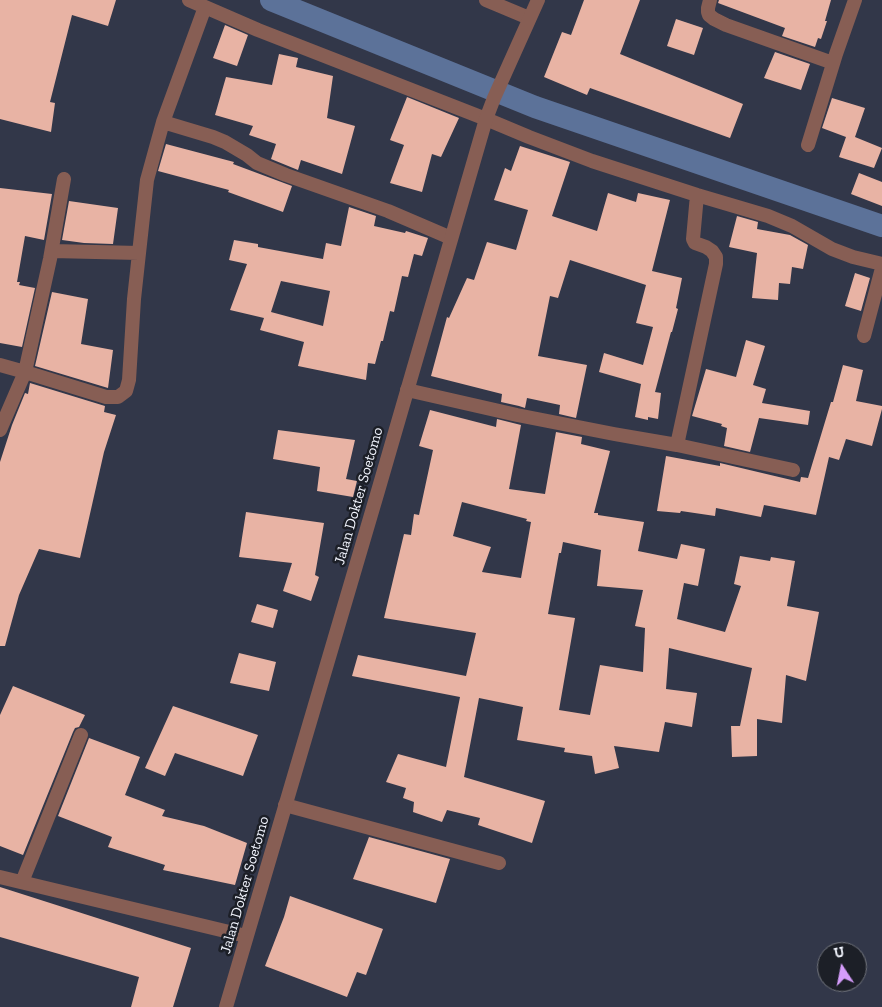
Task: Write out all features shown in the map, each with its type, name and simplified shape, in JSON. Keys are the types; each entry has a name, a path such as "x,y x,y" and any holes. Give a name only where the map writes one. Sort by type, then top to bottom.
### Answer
{"street":[{"path":"189,0 258,30 486,119 529,138 592,161 768,216 792,226 832,249 882,266 864,336"},
{"path":"486,0 529,18"},
{"name":"Jalan Dokter Soetomo","path":"226,1007 486,119 538,0"},
{"path":"710,0 709,15 720,22 833,63"},
{"path":"808,146 833,63 855,0"},
{"path":"0,365 106,398 118,397 126,391 129,380 134,299 147,180 163,122 205,7"},
{"path":"163,122 214,137 257,162 286,175 388,212 451,238"},
{"path":"0,430 25,372 52,251 64,179"},
{"path":"677,445 716,264 716,256 712,251 695,244 693,239 697,195"},
{"path":"52,251 139,253"},
{"path":"407,390 526,417 677,445 793,470"},
{"path":"22,882 81,734"},
{"path":"285,805 499,863"},
{"path":"0,877 246,936"}],"building":[{"path":"0,0 116,0 108,26 72,15 50,102 55,103 51,132 0,119"},
{"path":"584,0 640,0 620,54 743,104 730,138 590,88 587,95 544,77 562,32 571,35"},
{"path":"719,0 831,0 821,39 818,38 815,47 782,36 785,28 718,3"},
{"path":"676,19 703,28 694,55 667,46"},
{"path":"225,25 248,35 237,66 213,58"},
{"path":"775,52 810,64 801,90 764,78"},
{"path":"279,54 298,58 296,67 333,76 327,118 355,126 342,174 301,160 298,170 271,159 276,144 249,135 253,126 215,115 226,77 272,85"},
{"path":"407,97 459,118 441,157 432,154 422,192 390,183 404,145 390,140"},
{"path":"832,98 865,108 855,137 882,148 874,168 839,157 846,137 822,128"},
{"path":"166,144 234,162 233,164 292,186 283,212 228,192 229,190 158,171"},
{"path":"520,146 570,162 552,216 597,231 608,193 636,202 638,193 670,200 652,271 682,278 676,308 678,309 655,392 661,393 658,419 648,417 648,420 635,417 641,384 599,372 604,353 643,365 653,327 636,323 646,285 570,260 558,298 550,296 538,356 587,365 576,418 559,414 560,405 527,398 525,408 501,402 502,394 431,376 447,317 449,318 467,278 474,280 487,242 516,250 528,210 494,200 505,168 511,171"},
{"path":"859,173 882,182 882,206 851,194"},
{"path":"0,188 52,194 44,240 25,236 17,282 20,282 19,285 35,288 22,347 0,343"},
{"path":"69,201 118,208 113,244 62,240"},
{"path":"349,207 376,216 374,226 405,233 406,231 428,238 422,256 414,254 408,277 402,276 394,312 390,311 375,364 368,363 366,380 298,366 304,342 260,330 264,318 230,310 247,264 229,260 234,240 258,244 258,247 323,259 326,243 341,246","holes":["281,281 330,291 323,326 271,312"]},
{"path":"737,216 758,222 757,229 790,235 808,245 803,269 792,267 790,284 779,283 778,300 752,298 757,253 729,247"},
{"path":"855,273 870,278 861,311 845,306"},
{"path":"52,292 88,299 81,344 113,350 108,388 35,366"},
{"path":"746,340 765,346 753,385 766,389 762,403 810,411 808,425 759,418 750,452 724,446 727,428 721,426 722,424 692,416 706,369 736,377"},
{"path":"843,365 863,370 856,401 882,406 882,409 872,446 846,439 839,460 829,457 816,515 764,505 761,517 716,508 715,516 681,511 680,513 657,511 666,456 720,466 720,463 800,482 801,477 808,478"},
{"path":"30,383 105,406 104,412 116,415 104,452 80,558 39,549 19,595 5,646 0,646 0,462 25,393 28,394"},
{"path":"430,410 496,427 497,419 521,425 509,489 545,494 556,432 582,437 581,444 610,451 594,513 644,522 638,551 677,559 681,544 705,549 698,586 684,583 677,619 725,632 741,586 734,584 740,556 770,561 771,557 795,561 787,606 819,612 806,681 786,675 782,723 757,719 757,756 732,757 731,726 740,726 752,668 669,648 666,689 697,693 692,727 665,722 659,752 614,746 619,768 595,774 592,756 564,752 565,748 517,740 523,707 479,698 464,777 545,801 532,843 478,825 480,818 447,810 442,822 413,812 414,802 403,798 406,788 386,782 398,754 446,767 460,697 352,676 358,655 466,676 476,633 384,618 404,534 411,535 414,514 419,515 433,450 419,446","holes":["462,502 527,519 526,521 531,522 521,578 482,572 491,547 453,536","563,542 601,550 597,586 643,590 635,626 645,628 643,672 600,665 590,715 559,710 575,618 548,614 559,553 561,553"]},
{"path":"278,430 355,440 346,479 357,481 353,497 317,491 320,467 273,459"},
{"path":"246,512 324,523 315,575 319,577 311,601 283,591 292,563 239,557"},
{"path":"257,604 278,610 273,628 251,622"},
{"path":"239,653 276,662 269,691 230,683"},
{"path":"13,686 85,715 79,727 75,728 73,732 23,855 0,846 0,715"},
{"path":"173,706 258,735 243,776 175,753 165,776 145,768"},
{"path":"89,738 140,757 125,795 165,810 162,816 204,826 247,843 235,885 163,870 165,865 108,847 112,837 58,816"},
{"path":"369,837 450,859 436,903 353,879"},
{"path":"0,887 191,948 173,1007 131,1007 139,977 0,937"},
{"path":"290,896 383,929 366,975 357,972 347,997 265,966"}],"waterway":[{"path":"271,0 535,107 882,226"}]}
